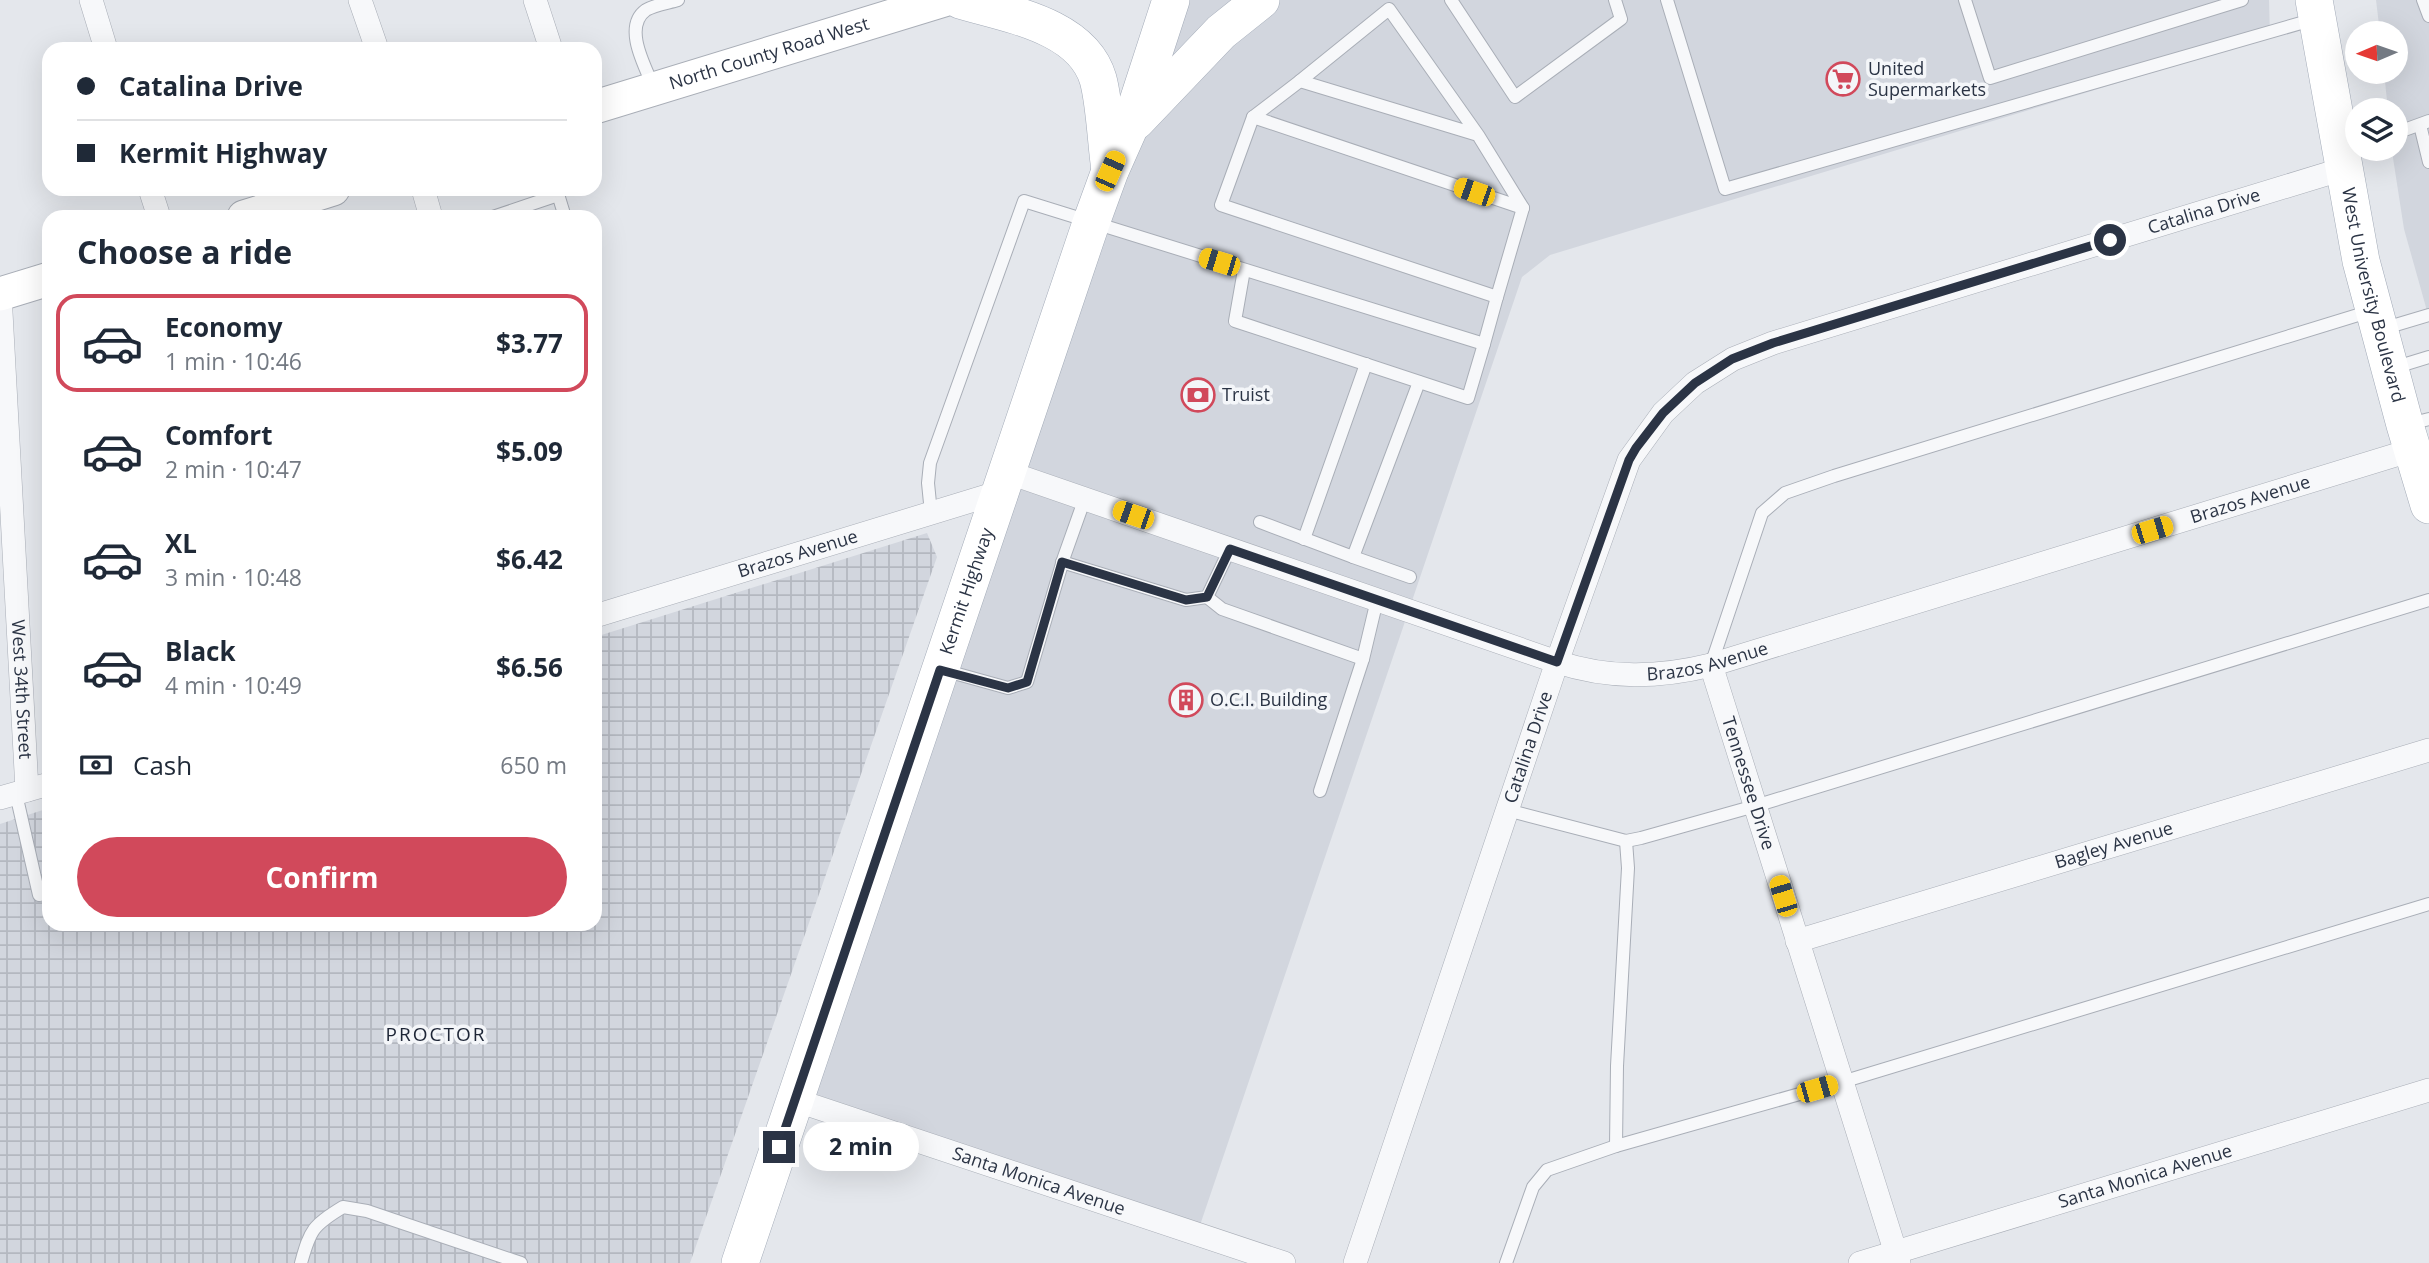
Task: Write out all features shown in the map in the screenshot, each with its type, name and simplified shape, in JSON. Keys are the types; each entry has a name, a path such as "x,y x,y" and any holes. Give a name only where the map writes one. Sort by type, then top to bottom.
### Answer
{"main road":[{"name":"North County Road West","path":"602,105 898,7 944,0"},
{"path":"960,0 1044,25 1066,37 1082,51 1098,78 1110,171"},
{"name":"Kermit Highway","path":"740,1263 1091,223 1130,126 1171,0"},
{"path":"1130,126 1222,32 1261,0"},
{"name":"West University Boulevard","path":"2316,9 2345,146"},
{"name":"West University Boulevard","path":"2348,161 2376,320 2389,369 2415,432 2429,505"},
{"path":"266,210 311,196"},
{"path":"0,294 42,281"}],"street":[{"path":"91,0 104,42"},
{"path":"360,0 375,42"},
{"path":"535,0 549,42"},
{"name":"Catalina Drive","path":"1355,1263 1557,662 1629,460 1663,413 1695,383 1732,359 1773,343 2345,156"},
{"name":"West 34th Street","path":"0,294 23,791"},
{"name":"Brazos Avenue","path":"602,614 931,513 1004,482 1085,498 1557,662 1614,675 1654,676 1710,665 2415,432"},
{"name":"Tennessee Drive","path":"1710,665 1897,1257"},
{"name":"Bagley Avenue","path":"1797,941 2429,750"},
{"name":"Santa Monica Avenue","path":"1860,1263 1897,1257 2429,1090"},
{"name":"Santa Monica Avenue","path":"794,1100 1284,1263"}],"lane":[{"path":"654,89 635,37 635,27 639,17 647,9 678,0"},
{"path":"1451,0 1515,97 1621,19 1615,0"},
{"path":"1667,0 1725,189 2316,9"},
{"path":"1965,0 1990,78 2242,0"},
{"path":"2423,0 2429,16"},
{"path":"1244,270 1235,321 1468,398 1523,208 1478,135 1389,9 1253,117 1221,205 1497,297"},
{"path":"1300,81 1478,135"},
{"path":"1253,117 1523,208"},
{"path":"2408,129 2425,123 2429,162"},
{"path":"511,210 547,196"},
{"path":"931,513 928,483 930,463 1024,201 1483,344"},
{"path":"1710,665 1762,513 1785,493 1834,476 2376,320 2429,315"},
{"path":"2389,369 2429,356"},
{"path":"1304,539 1366,364"},
{"path":"1353,557 1419,382"},
{"path":"940,670 1008,688 1027,682 1062,562 1085,498"},
{"path":"1260,522 1410,577"},
{"path":"1207,597 1230,549"},
{"path":"1062,562 1186,600 1207,597 1222,609 1363,659"},
{"path":"1320,790 1363,659 1377,600"},
{"path":"1507,810 1626,841 1755,806 2429,600"},
{"path":"23,791 39,895 42,894"},
{"path":"1616,1146 1617,1066 1628,868 1626,841"},
{"path":"1506,1263 1533,1187 1547,1170 1616,1146 1842,1082 2429,904"},
{"path":"301,1263 308,1238 319,1221 343,1207 367,1211 521,1263"}],"shaded area":[{"path":"1167,0 2269,0 2270,37 1550,255 1522,277 1197,1234 795,1100"},
{"path":"2376,0 2429,0 2429,318 2404,229 2393,161 2408,161 2408,98 2387,98 2385,84 2408,84 2408,21 2379,21"},
{"path":"927,533 937,557 690,1263 0,1263 0,824 42,810 42,931 602,931 602,635"}],"place":[{"name":"United Supermarkets","path":"1843,79"},
{"name":"Truist","path":"1198,395"},
{"name":"O.C.I. Building","path":"1186,700"}],"district":[{"name":"PROCTOR","path":"436,1034"}],"route":[{"path":"779,1147 940,670 1008,688 1027,682 1062,562 1186,600 1207,597 1230,549 1557,662 1629,460 1663,413 1695,383 1732,359 1773,343 2110,240"}]}
